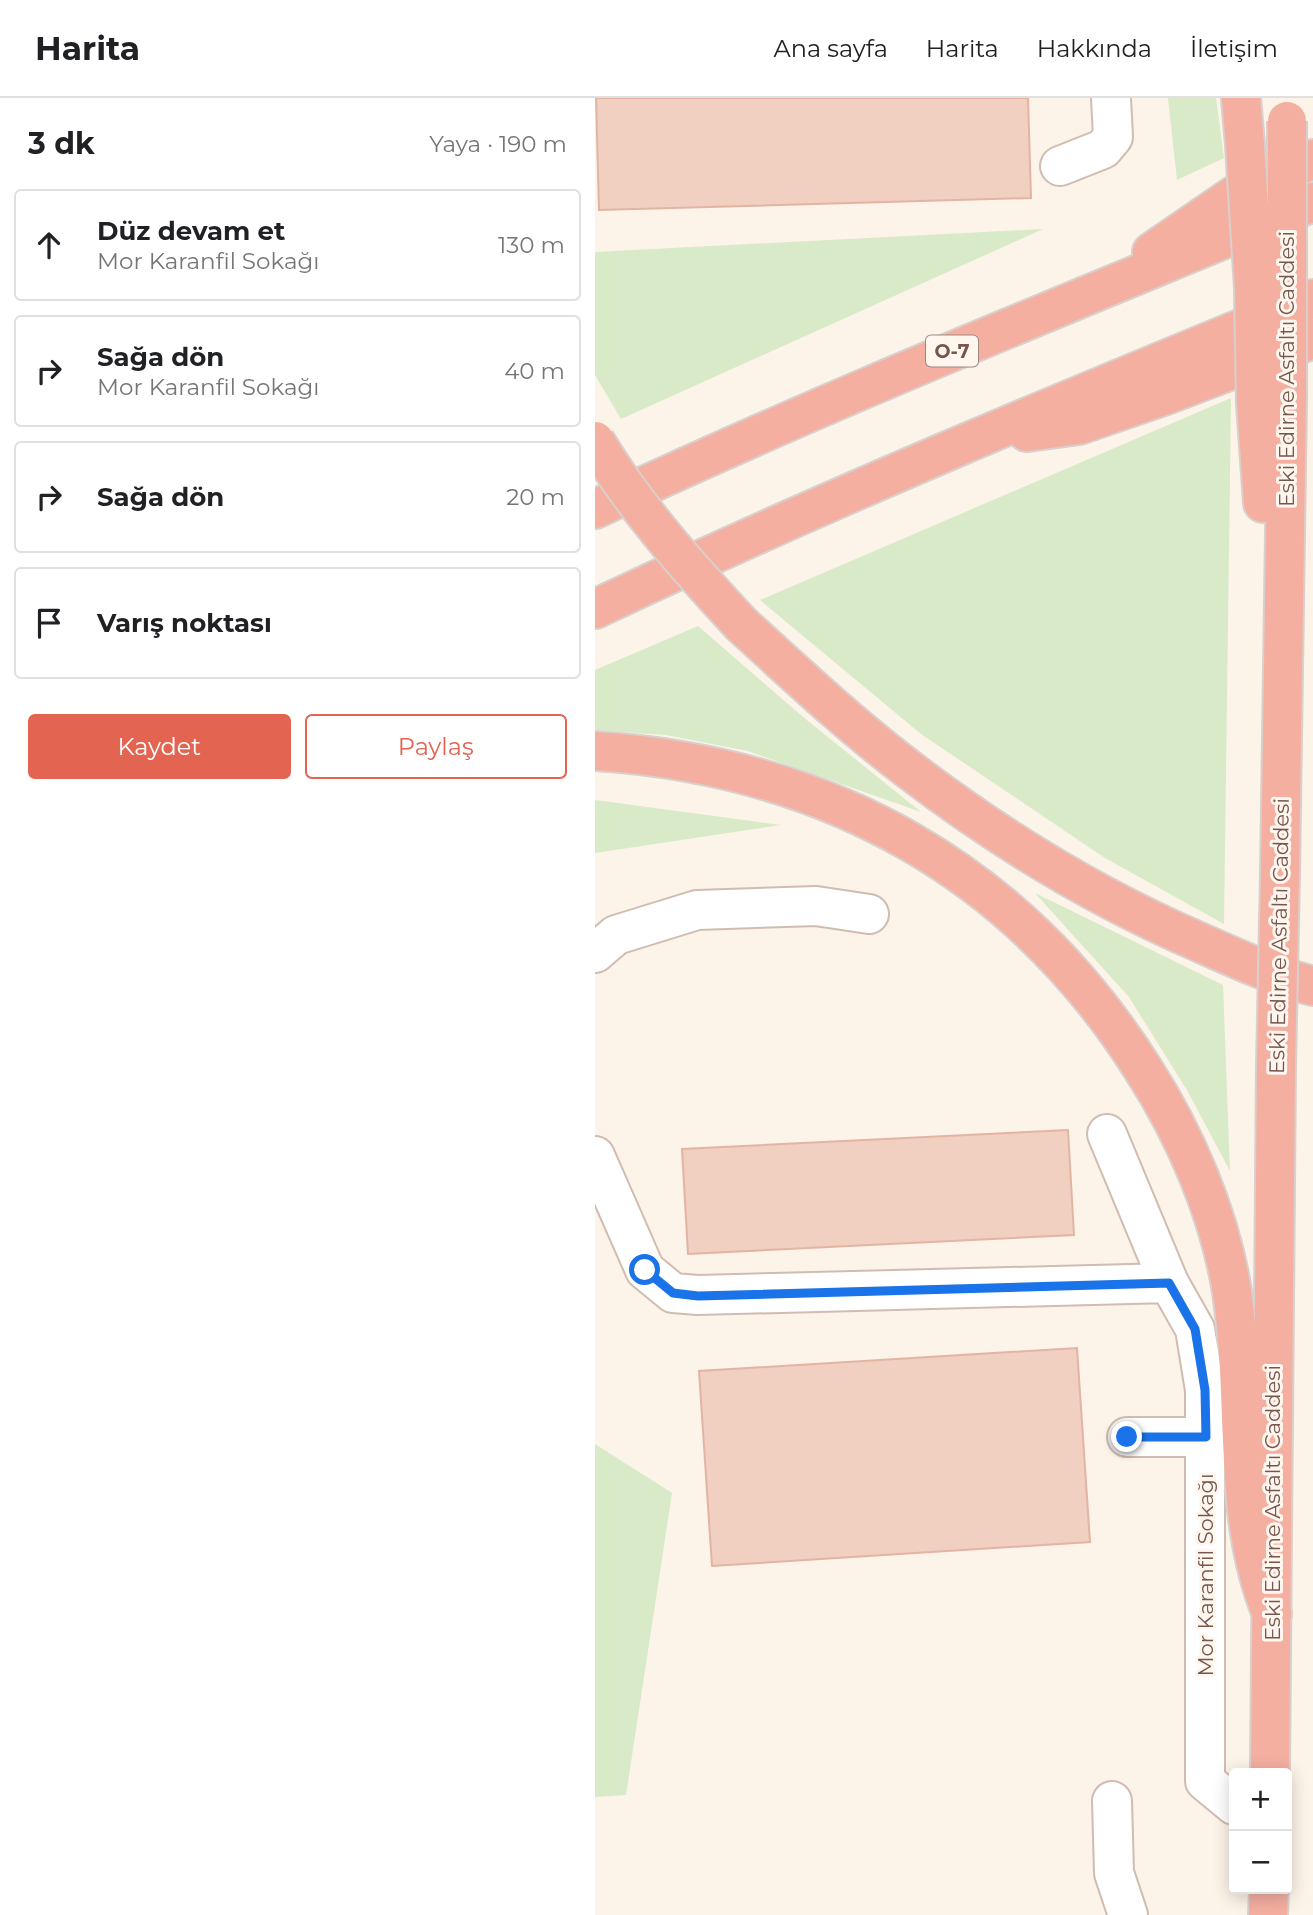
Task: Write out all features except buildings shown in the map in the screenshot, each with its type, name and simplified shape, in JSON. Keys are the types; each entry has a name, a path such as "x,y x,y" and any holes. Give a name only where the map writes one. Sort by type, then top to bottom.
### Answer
{"highway":[{"path":"1241,98 1254,288 1272,400"},
{"name":"Eski Edirne Asfaltı Caddesi","path":"1270,1768 1276,1065 1284,639 1263,515 1272,400 1287,110"},
{"path":"1100,290 1235,195 1313,159"},
{"name":"O-7","path":"595,509 687,465 903,371 1313,202"},
{"path":"595,609 793,517 1313,299"},
{"path":"979,438 1079,425 1313,339"},
{"path":"595,442 651,523 742,625 906,768 965,811 1064,874 1154,923 1228,955 1313,986"},
{"path":"595,751 667,759 739,773 794,788 839,805 932,853 981,888 1023,924 1065,964 1117,1028 1185,1143 1217,1230 1231,1290 1240,1364 1245,1507 1249,1535 1262,1591 1272,1614"},
{"path":"1268,1915 1269,1894"}],"street":[{"path":"1060,166 1103,149 1112,137 1111,98"},
{"path":"595,953 616,935 697,910 816,906 869,914"},
{"name":"Mor Karanfil Sokağı","path":"1107,1134 1169,1283 1195,1329 1205,1390 1205,1781 1229,1801"},
{"path":"595,1156 645,1270 673,1293 698,1296 1169,1283"},
{"path":"1127,1437 1206,1437"},
{"path":"1112,1801 1114,1873 1128,1915"}],"green space":[{"path":"1168,98 1216,98 1224,158 1177,180"},
{"path":"1043,229 621,419 595,375 595,252"},
{"path":"1231,398 1224,924 1105,858 921,734 760,600"},
{"path":"698,626 803,717 921,812 748,751 666,735 595,730 595,670"},
{"path":"595,800 781,825 595,853"},
{"path":"1035,893 1223,985 1230,1171 1187,1090 1129,997"},
{"path":"595,1444 672,1493 626,1795 595,1797"}],"route":[{"path":"645,1270 673,1293 698,1296 1169,1283 1195,1329 1205,1390 1206,1437 1127,1437"}]}
